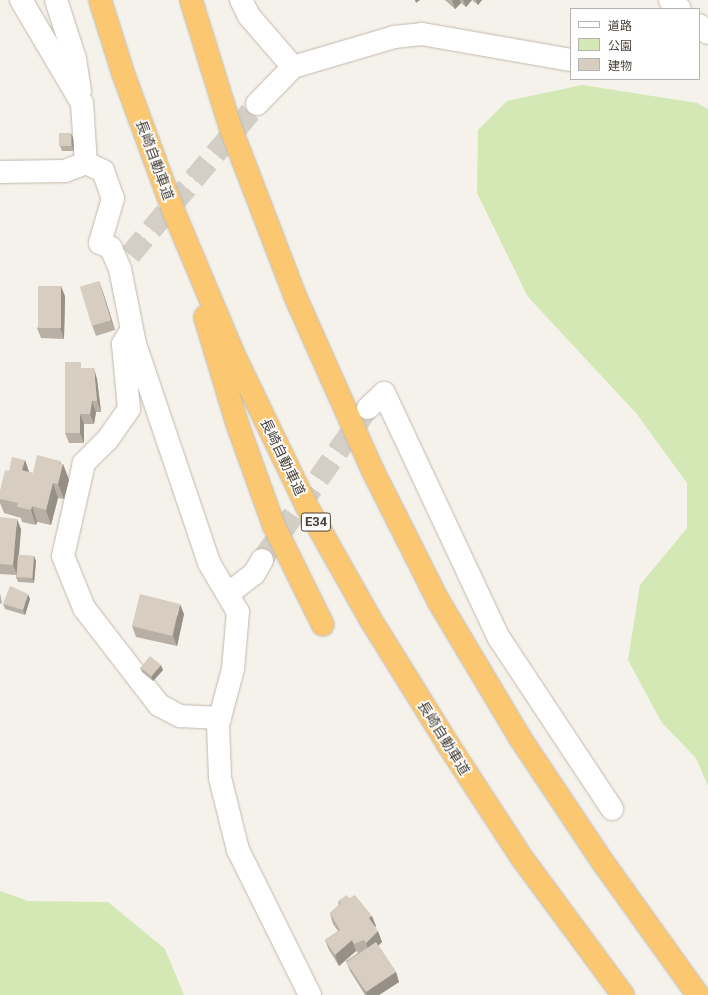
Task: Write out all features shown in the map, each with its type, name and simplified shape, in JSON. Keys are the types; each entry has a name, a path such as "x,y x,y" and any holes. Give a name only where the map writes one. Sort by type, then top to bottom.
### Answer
{"highway":[{"name":"長崎自動車道","path":"100,0 123,73 173,210 233,353 306,504 369,617 522,858 623,995"},
{"path":"191,0 231,129 295,296 380,485 440,602 520,738 602,861 698,995"},
{"path":"173,210 238,426 274,526 323,626"}],"street":[{"path":"21,0 82,103"},
{"path":"56,0 75,59 82,103 86,163"},
{"path":"241,0 249,16 293,67"},
{"path":"670,0 679,8"},
{"path":"700,26 708,33"},
{"path":"257,104 293,67 394,37 422,34 570,60"},
{"path":"0,172 65,171 86,163 103,171 113,198 100,243 111,248 125,262 132,329 209,564 238,612 232,669 220,718 220,778 238,850 310,995"},
{"path":"132,329 123,344 129,409 107,440 84,463 63,556 84,608 159,705 180,716 220,718"},
{"path":"368,408 384,393 499,638 612,809"},
{"path":"228,594 254,574 262,560"}],"green space":[{"path":"582,85 697,103 708,109 708,786 696,758 662,723 628,660 640,585 687,528 687,483 636,413 528,297 477,193 478,130 507,101"},
{"path":"0,891 28,901 108,902 165,949 184,995 0,995"}],"building":[{"path":"59,133 71,133 71,146 59,146"},
{"path":"99,281 111,320 92,326 80,287"},
{"path":"38,286 61,286 61,328 38,328"},
{"path":"65,362 81,362 81,368 94,368 97,401 92,401 90,414 80,414 80,433 65,433"},
{"path":"37,455 60,461 60,464 63,464 58,484 53,483 46,510 32,506 31,510 17,507 18,503 0,499 0,491 5,470 9,471 12,457 25,460 22,470 33,473"},
{"path":"0,517 17,519 13,565 0,564"},
{"path":"18,555 34,556 32,578 16,577"},
{"path":"10,586 28,594 23,610 3,604"},
{"path":"140,594 180,604 172,636 132,626"},
{"path":"150,656 161,665 151,676 141,668"},
{"path":"347,895 349,898 355,895 372,916 369,918 378,931 366,943 364,940 354,944 352,940 335,955 325,940 340,930 330,913 341,904 338,901"},
{"path":"376,942 396,972 366,992 346,962"}],"tunnel":[{"path":"130,255 257,104"},
{"path":"262,560 368,408"}]}
